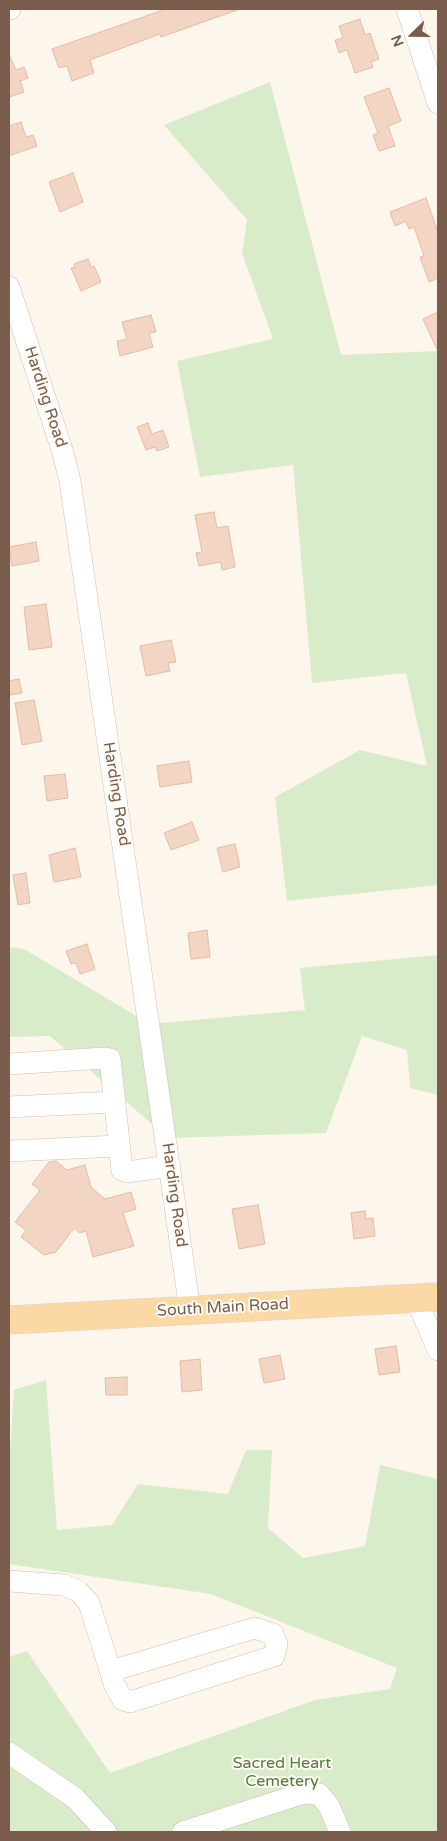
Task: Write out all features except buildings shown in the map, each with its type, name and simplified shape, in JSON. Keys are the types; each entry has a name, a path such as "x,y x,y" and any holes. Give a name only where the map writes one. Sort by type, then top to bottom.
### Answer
{"main road":[{"name":"South Main Road","path":"9,1320 427,1298"}],"street":[{"path":"407,9 438,103"},
{"name":"Harding Road","path":"9,287 63,453 70,481 190,1310"},
{"path":"9,1064 110,1059 122,1170 170,1166"},
{"path":"9,1107 115,1102"},
{"path":"9,1151 118,1146"},
{"path":"427,1298 438,1350"},
{"path":"9,1581 64,1585 78,1590 89,1603 111,1671 123,1700 130,1702 274,1656 277,1644 272,1634 255,1628 111,1671"},
{"path":"9,1753 74,1798 106,1832"},
{"path":"183,1832 304,1793 319,1794 329,1806 340,1832"}],"green space":[{"path":"270,82 341,355 438,351 438,885 287,901 275,797 360,750 427,766 406,673 312,683 293,465 200,477 177,361 273,339 242,253 247,220 164,125"},
{"path":"9,947 24,949 150,1024 305,1010 300,968 438,955 438,1095 410,1088 407,1050 362,1036 326,1133 168,1138 50,1036 9,1037"},
{"name":"Sacred Heart Cemetery","path":"46,1380 57,1530 112,1525 138,1484 228,1494 246,1450 272,1450 268,1528 303,1558 365,1546 380,1465 438,1479 438,1832 9,1832 9,1657 27,1651 110,1773 315,1700 390,1689 397,1668 211,1594 9,1564 9,1466 14,1390"}]}
